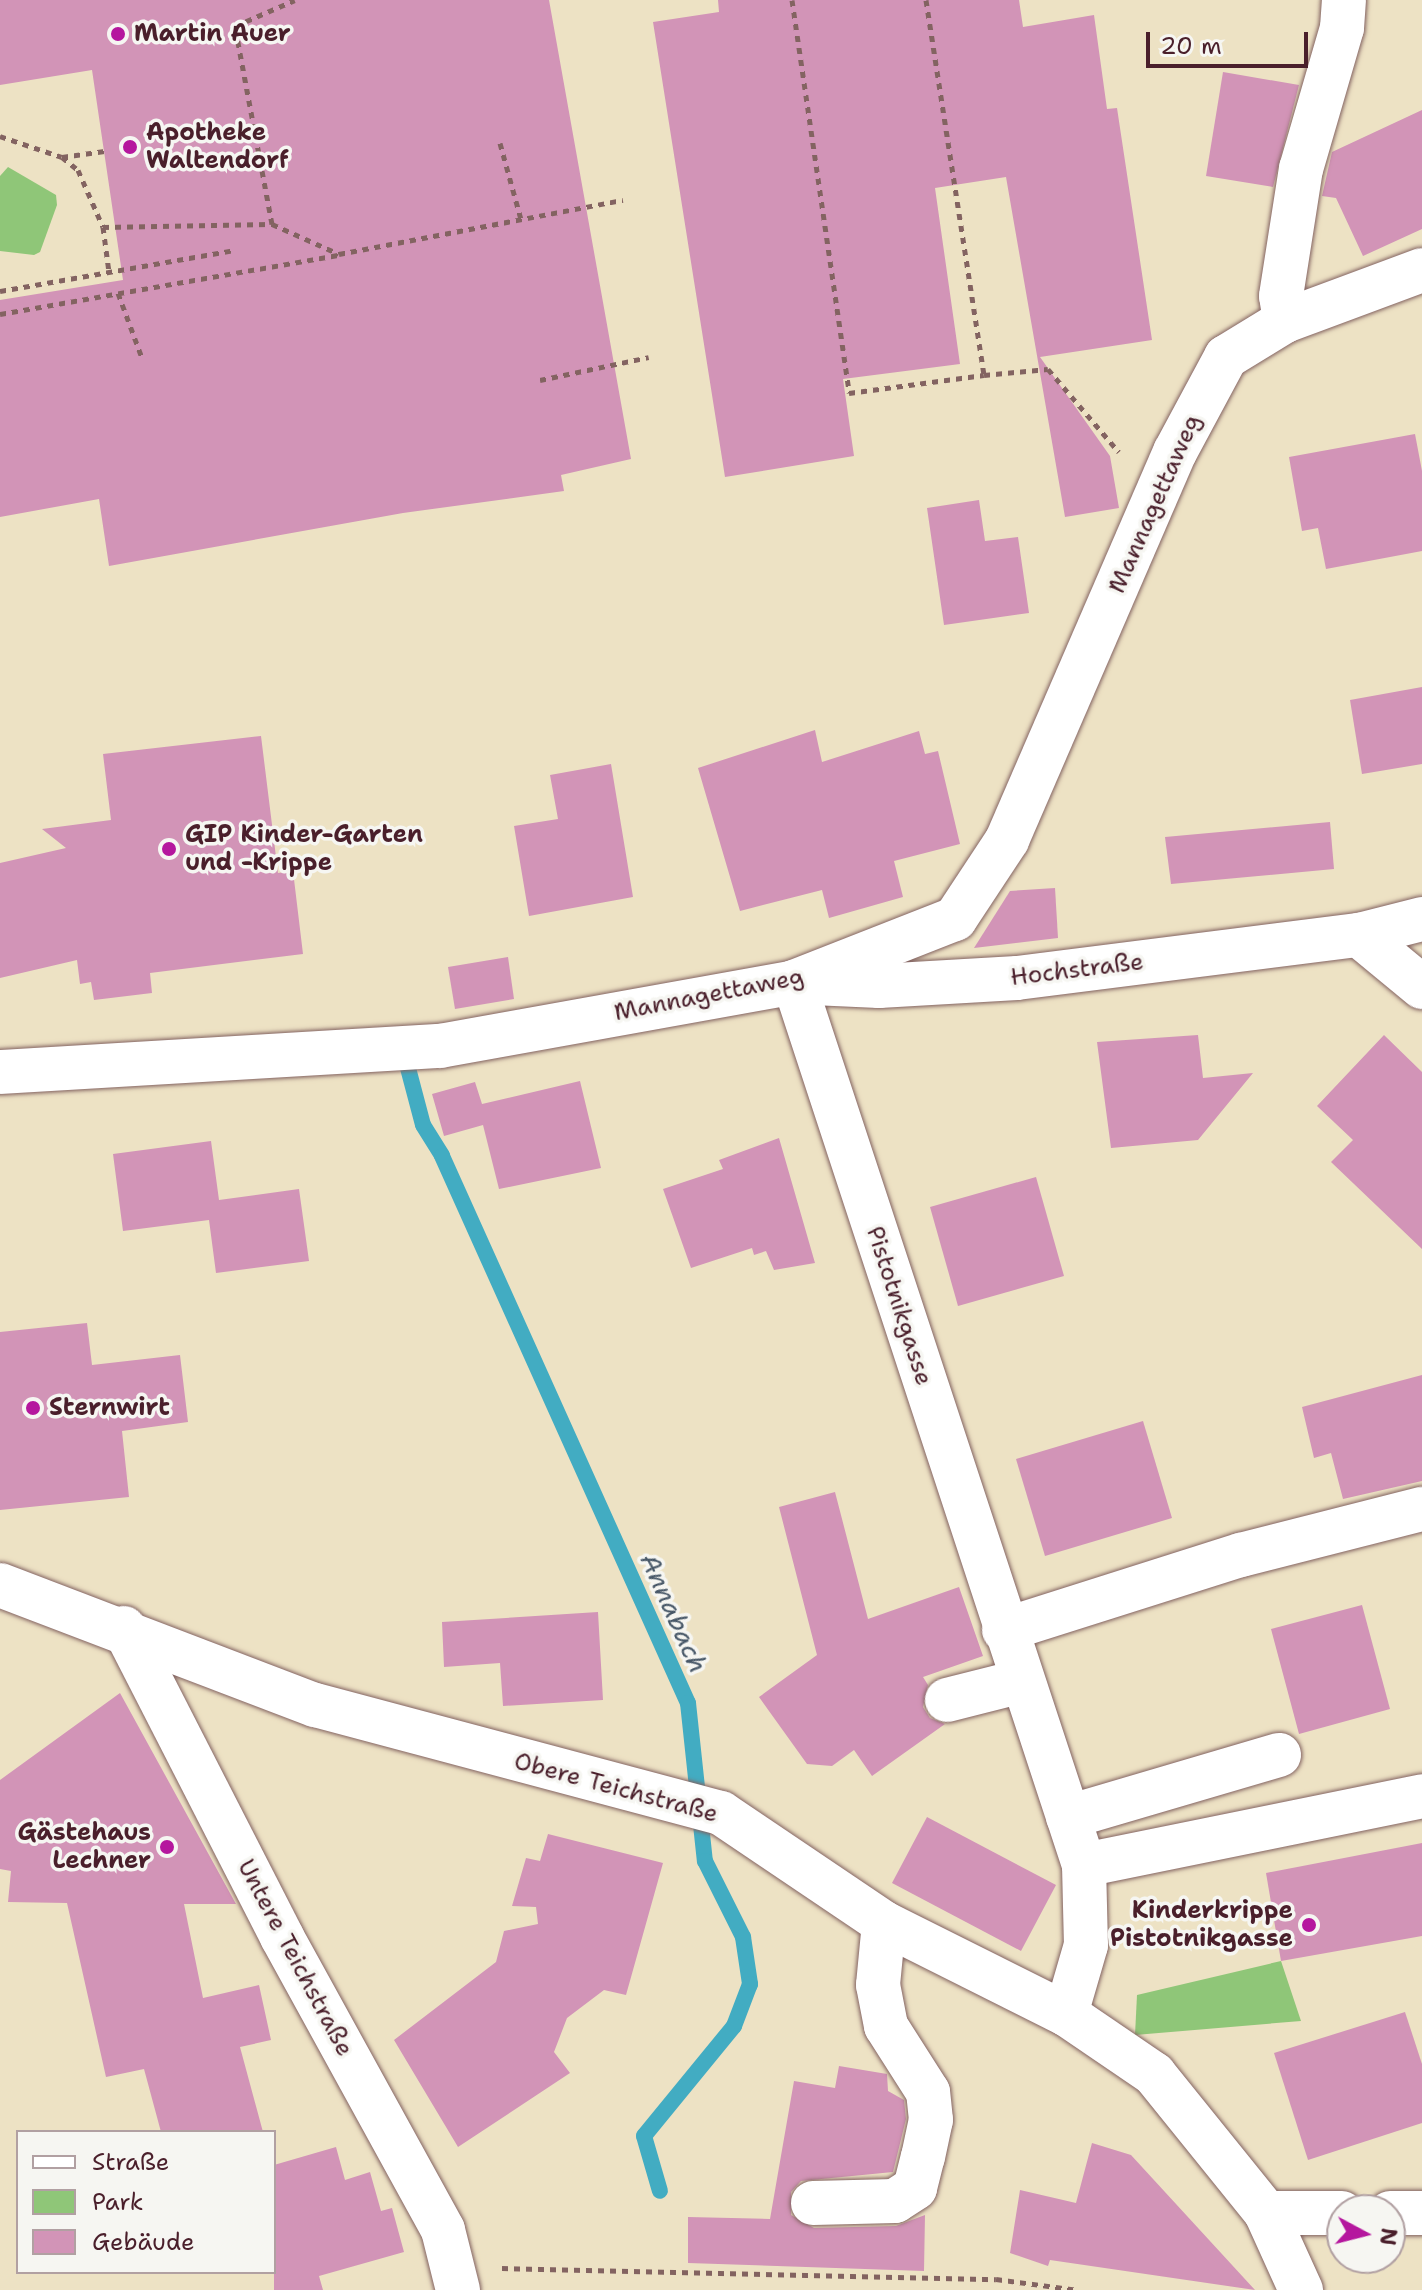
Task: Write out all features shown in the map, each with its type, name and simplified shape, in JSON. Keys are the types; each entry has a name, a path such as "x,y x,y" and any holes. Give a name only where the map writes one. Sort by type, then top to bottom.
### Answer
{"street":[{"path":"1285,321 1281,296 1301,169 1342,28 1344,0"},
{"name":"Mannagettaweg","path":"0,1072 440,1046 794,982 955,919 1007,840 1205,395 1226,357 1285,321 1422,270"},
{"name":"Hochstraße","path":"794,982 879,986 1017,978 1359,935 1422,919"},
{"path":"1359,935 1422,987"},
{"name":"Pistotnikgasse","path":"794,982 1004,1630 1084,1865 1086,1945 1066,2014"},
{"path":"1004,1630 1241,1555 1422,1509"},
{"name":"Obere Teichstraße","path":"0,1585 124,1628 315,1705 440,1743 664,1796 721,1813 884,1923 1066,2014 1154,2074 1266,2213 1301,2290"},
{"name":"Untere Teichstraße","path":"124,1628 282,1937 443,2230 458,2290"},
{"path":"947,1700 1022,1681"},
{"path":"1068,1817 1279,1755"},
{"path":"1084,1865 1422,1796"},
{"path":"813,2203 895,2201 915,2188 923,2157 931,2120 928,2092 886,2026 878,1985 884,1923"},
{"path":"1266,2213 1326,2213"}],"path":[{"path":"272,224 235,26 295,0"},
{"path":"792,0 849,393 1048,369 1098,433"},
{"path":"926,0 984,375"},
{"path":"0,136 62,157 78,170 103,227 109,272"},
{"path":"500,143 521,219"},
{"path":"62,157 105,151"},
{"path":"0,314 623,200"},
{"path":"103,227 272,224 339,254"},
{"path":"0,291 235,250"},
{"path":"118,293 142,358"},
{"path":"540,380 649,357"},
{"path":"497,2269 996,2279 1078,2290"}],"green space":[{"path":"8,167 56,195 57,205 40,252 34,255 0,251 0,176"},
{"path":"1281,1961 1301,2021 1135,2035 1137,1995"}],"building":[{"path":"0,0 549,0 631,459 561,475 564,491 403,513 109,566 99,499 0,517 0,300 123,280 92,70 0,85"},
{"path":"718,0 1019,0 1023,27 1094,15 1107,109 1117,108 1152,340 1040,357 1110,456 1119,508 1065,517 1006,177 935,188 960,364 843,379 854,456 725,477 653,22 719,12"},
{"path":"1223,72 1299,85 1273,187 1206,176"},
{"path":"1422,110 1422,229 1363,256 1336,198 1322,196 1332,152"},
{"path":"1415,434 1422,471 1422,551 1326,569 1318,528 1302,531 1289,457"},
{"path":"979,500 985,541 1018,537 1029,613 944,625 927,508"},
{"path":"1422,687 1422,764 1362,774 1350,700"},
{"path":"815,730 822,762 919,731 925,754 938,751 960,844 894,861 903,897 829,918 822,890 740,911 698,768"},
{"name":"GIP Kinder-Garten und -Krippe","path":"261,736 278,873 293,871 303,954 150,973 152,993 94,1000 91,982 80,984 77,960 0,978 0,863 66,848 42,829 111,820 103,754"},
{"path":"611,764 633,897 529,916 514,826 558,819 550,775"},
{"path":"1330,822 1334,869 1171,884 1165,837"},
{"path":"1055,888 1058,938 974,948 1010,891"},
{"path":"508,957 514,999 455,1009 448,967"},
{"path":"1198,1035 1203,1078 1253,1073 1198,1140 1111,1148 1097,1042"},
{"path":"1384,1035 1422,1072 1422,1249 1331,1162 1353,1140 1317,1106"},
{"path":"580,1081 601,1168 499,1189 483,1125 444,1136 432,1094 475,1082 482,1104"},
{"path":"779,1138 815,1263 774,1270 766,1251 754,1255 752,1248 691,1268 663,1189 723,1169 719,1160"},
{"path":"211,1141 219,1200 299,1189 309,1261 216,1273 209,1220 123,1231 113,1154"},
{"path":"1036,1177 1064,1276 958,1306 930,1207"},
{"name":"Sternwirt","path":"87,1323 92,1365 180,1355 188,1422 122,1431 129,1497 0,1510 0,1332"},
{"path":"1422,1375 1422,1481 1343,1499 1331,1453 1314,1458 1302,1407"},
{"path":"1143,1421 1172,1518 1045,1556 1016,1459"},
{"path":"835,1492 868,1619 959,1587 983,1656 923,1677 928,1685 923,1707 930,1718 945,1724 872,1776 854,1750 832,1766 807,1764 759,1697 817,1655 779,1507"},
{"path":"1362,1605 1390,1709 1299,1734 1271,1629"},
{"path":"598,1612 603,1700 503,1706 500,1663 444,1667 442,1622"},
{"path":"120,1693 236,1904 184,1904 203,1998 259,1985 271,2040 240,2047 262,2130 160,2130 144,2069 106,2077 67,1903 8,1902 11,1871 0,1869 0,1780"},
{"path":"927,1817 1056,1885 1021,1951 892,1883"},
{"path":"548,1834 663,1863 626,1995 604,1990 567,2018 554,2052 570,2073 458,2147 394,2040 496,1962 504,1931 538,1924 536,1907 512,1906 526,1858 540,1861"},
{"path":"1422,1843 1422,1936 1281,1961 1266,1873"},
{"path":"1405,2012 1422,2064 1422,2123 1308,2160 1274,2053"},
{"path":"839,2066 887,2074 888,2091 904,2100 906,2119 893,2172 801,2181 791,2192 791,2215 814,2228 896,2226 925,2215 924,2271 688,2263 688,2217 770,2219 794,2081 835,2088"},
{"path":"1092,2143 1131,2155 1255,2290 1050,2260 1048,2266 1010,2253 1020,2190 1076,2203"},
{"path":"336,2147 345,2180 370,2172 381,2211 392,2208 404,2252 319,2276 323,2290 274,2290 276,2164"}],"waterway":[{"name":"Annabach","path":"404,1053 423,1125 442,1156 688,1703 705,1861 743,1937 750,1984 734,2026 644,2136 660,2191"}],"place":[{"name":"Martin Auer","path":"118,34"},
{"name":"Apotheke Waltendorf","path":"130,147"},
{"name":"GIP Kinder-Garten und -Krippe","path":"169,849"},
{"name":"Sternwirt","path":"33,1408"},
{"name":"Gästehaus Lechner","path":"167,1847"},
{"name":"Kinderkrippe Pistotnikgasse","path":"1309,1925"}]}
